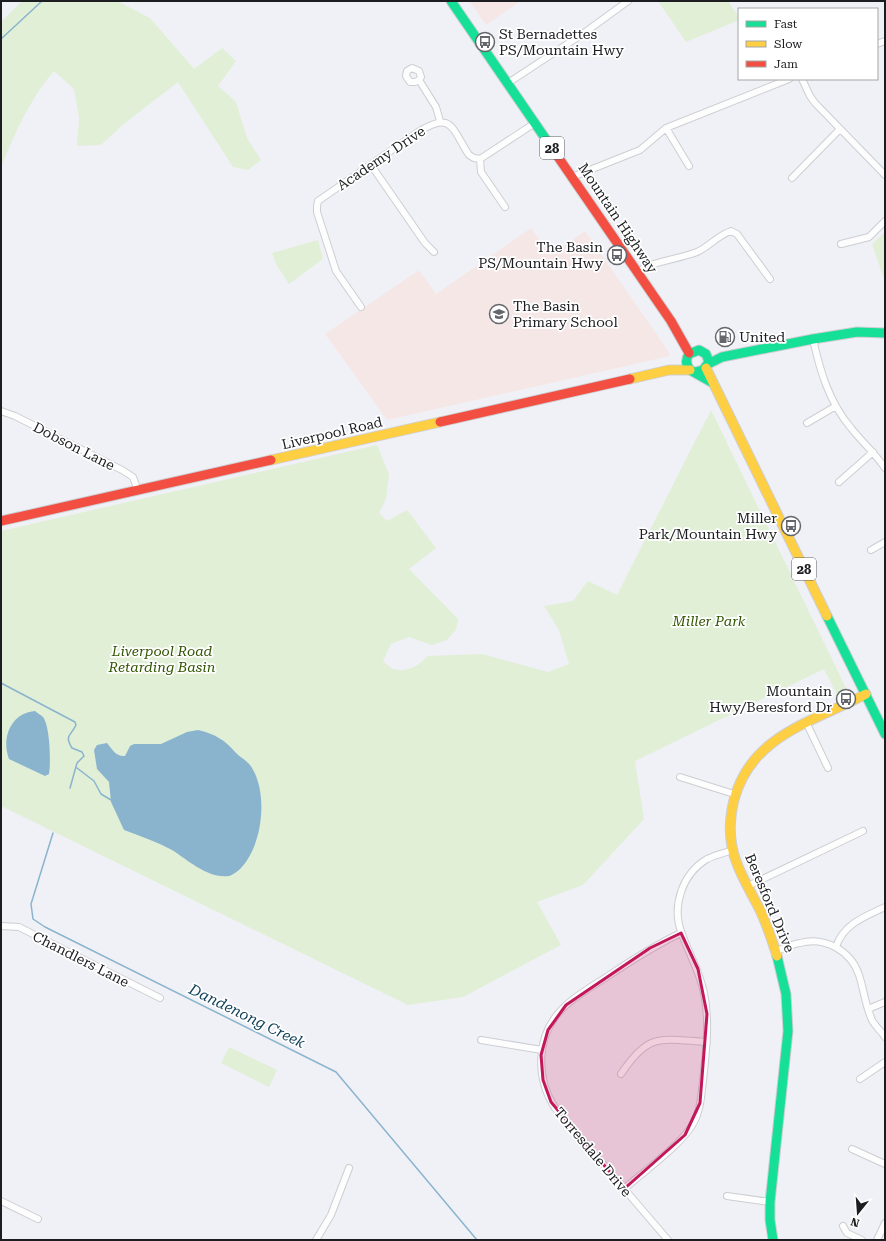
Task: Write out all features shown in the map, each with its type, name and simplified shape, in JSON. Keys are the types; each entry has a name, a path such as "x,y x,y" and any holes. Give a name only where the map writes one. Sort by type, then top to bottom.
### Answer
{"main road":[{"name":"Mountain Highway","path":"451,1 679,333 690,353"},
{"path":"693,371 703,370 722,357 857,332 885,333"},
{"path":"690,353 704,351 706,354 722,357"},
{"name":"Liverpool Road","path":"669,370 690,353"},
{"name":"28","path":"690,353 686,362 693,371"},
{"name":"28","path":"706,354 707,366 713,383 885,734"},
{"name":"Liverpool Road","path":"1,521 669,370 693,371"},
{"path":"693,371 713,383"},
{"name":"Beresford Drive","path":"773,1240 770,1220 770,1202 788,1039 786,996 777,951 733,850 730,831 734,794 741,778 752,762 769,744 866,694"}],"street":[{"path":"508,83 584,33 628,1"},
{"path":"419,80 436,107 440,121"},
{"path":"572,177 640,150 666,128 786,80"},
{"path":"802,80 810,96 885,175"},
{"name":"Academy Drive","path":"361,307 336,271 316,206 318,201 418,132 431,124 440,121 450,125 469,155 480,159"},
{"path":"505,207 481,172 480,159 535,123"},
{"path":"666,128 689,166"},
{"path":"792,178 840,129"},
{"path":"371,164 425,243 434,252"},
{"path":"841,244 869,237 885,221"},
{"path":"637,272 649,265 698,252 731,230 737,234 770,280"},
{"path":"813,339 820,371 826,388 836,406 851,429 872,452 883,460 885,468"},
{"path":"807,423 836,406"},
{"name":"Dobson Lane","path":"1,411 15,416 122,470 133,477 138,491"},
{"path":"839,482 872,452"},
{"path":"871,550 885,542"},
{"path":"806,724 828,768"},
{"path":"680,778 734,794"},
{"path":"748,886 863,831"},
{"path":"624,1189 685,1135 694,1122 700,1103 707,1042 707,1014 704,992 698,969 681,933 678,922 678,902 689,877 697,867 707,859 733,850"},
{"path":"836,947 846,930 856,921 885,907"},
{"name":"Chandlers Lane","path":"1,926 19,927 160,998"},
{"name":"Torresdale Drive","path":"668,1240 551,1102 543,1080 541,1061 542,1050 548,1030 554,1019 566,1005 650,948 681,933"},
{"path":"777,951 801,942 822,943 836,947 843,952 855,966 873,1021 885,1037"},
{"path":"868,1009 885,1002"},
{"path":"481,1040 542,1050"},
{"path":"621,1074 633,1056 648,1044 658,1040 707,1042"},
{"path":"860,1079 885,1062"},
{"path":"852,1149 885,1164"},
{"path":"316,1240 336,1203 349,1168"},
{"path":"727,1196 770,1202"},
{"path":"1,1201 38,1219"},
{"path":"877,1240 885,1223"},
{"path":"843,1226 847,1233 862,1240"}],"highlighted area":[{"path":"681,933 698,969 707,1014 700,1103 685,1135 624,1189 551,1102 543,1080 541,1055 548,1030 566,1005 650,948"}],"shaded area":[{"path":"469,1 521,1 486,25"},
{"name":"The Basin Primary School","path":"531,228 550,255 585,231 669,352 670,356 387,420 325,334 419,270 436,294"}],"green space":[{"path":"22,1 117,1 150,18 194,69 222,48 236,61 218,86 236,102 247,138 261,160 248,170 233,167 178,82 125,123 101,145 77,146 79,118 74,89 54,71 37,93 30,105 17,129 1,167 1,22"},
{"path":"658,1 728,1 738,16 738,20 686,42"},
{"path":"885,232 885,282 872,244"},
{"path":"318,240 323,259 289,284 276,264 272,253"},
{"path":"711,410 848,692 838,697 824,669 635,761 644,819 583,885 537,902 561,945 463,997 408,1005 1,806 1,531 377,445 389,474 386,499 379,513 387,521 407,510 436,548 409,569 458,619 456,630 447,640 432,645 409,637 391,644 383,661 393,669 403,670 417,666 427,656 482,654 548,672 569,664 559,630 544,606 573,601 588,581 617,595"},
{"path":"229,1047 277,1070 269,1087 221,1063"}],"water":[{"path":"35,711 43,717 49,736 50,768 49,774 45,776 9,759 7,751 7,735 14,722 20,716"},
{"path":"198,730 210,733 219,738 228,744 248,763 256,776 260,789 261,818 259,832 248,858 241,868 229,876 213,875 206,872 172,850 124,830 111,802 109,782 97,769 94,750 97,745 107,743 117,754 125,756 130,746 134,744 161,744 187,732"}],"waterway":[{"path":"1,39 42,1"},
{"name":"Dandenong Creek","path":"1,683 75,722 76,725 68,738 72,748 82,752 84,756 77,763 70,788"},
{"path":"77,768 94,781 101,794 111,800"},
{"name":"Dandenong Creek","path":"53,833 31,904 33,919 45,927 336,1072 477,1240"}],"traffic: fast":[{"path":"451,1 556,154"},
{"path":"708,364 722,357 813,339 857,332 885,333"},
{"path":"695,372 703,370 709,362 706,354 699,350 689,354 686,362 690,370 713,383"},
{"path":"827,616 885,734"},
{"path":"773,1240 770,1220 770,1202 788,1031 786,994 777,956"}],"traffic: slow":[{"path":"706,368 827,616"},
{"path":"630,379 669,370 690,370"},
{"path":"271,460 440,422"},
{"path":"777,956 763,916 741,874 734,854 730,831 734,800 742,778 754,760 769,745 786,733 805,723 866,694"}],"traffic: jam":[{"path":"556,154 671,321 689,353"},
{"path":"440,422 630,379"},
{"path":"1,521 271,460"}],"place":[{"name":"St Bernadettes PS/Mountain Hwy","path":"485,42"},
{"name":"The Basin PS/Mountain Hwy","path":"617,255"},
{"name":"The Basin Primary School","path":"499,314"},
{"name":"United","path":"725,337"},
{"name":"Miller Park/Mountain Hwy","path":"791,526"},
{"name":"Mountain Hwy/Beresford Dr","path":"846,699"}],"park label":[{"name":"Miller Park","path":"709,621"},
{"name":"Liverpool Road Retarding Basin","path":"162,660"}]}
